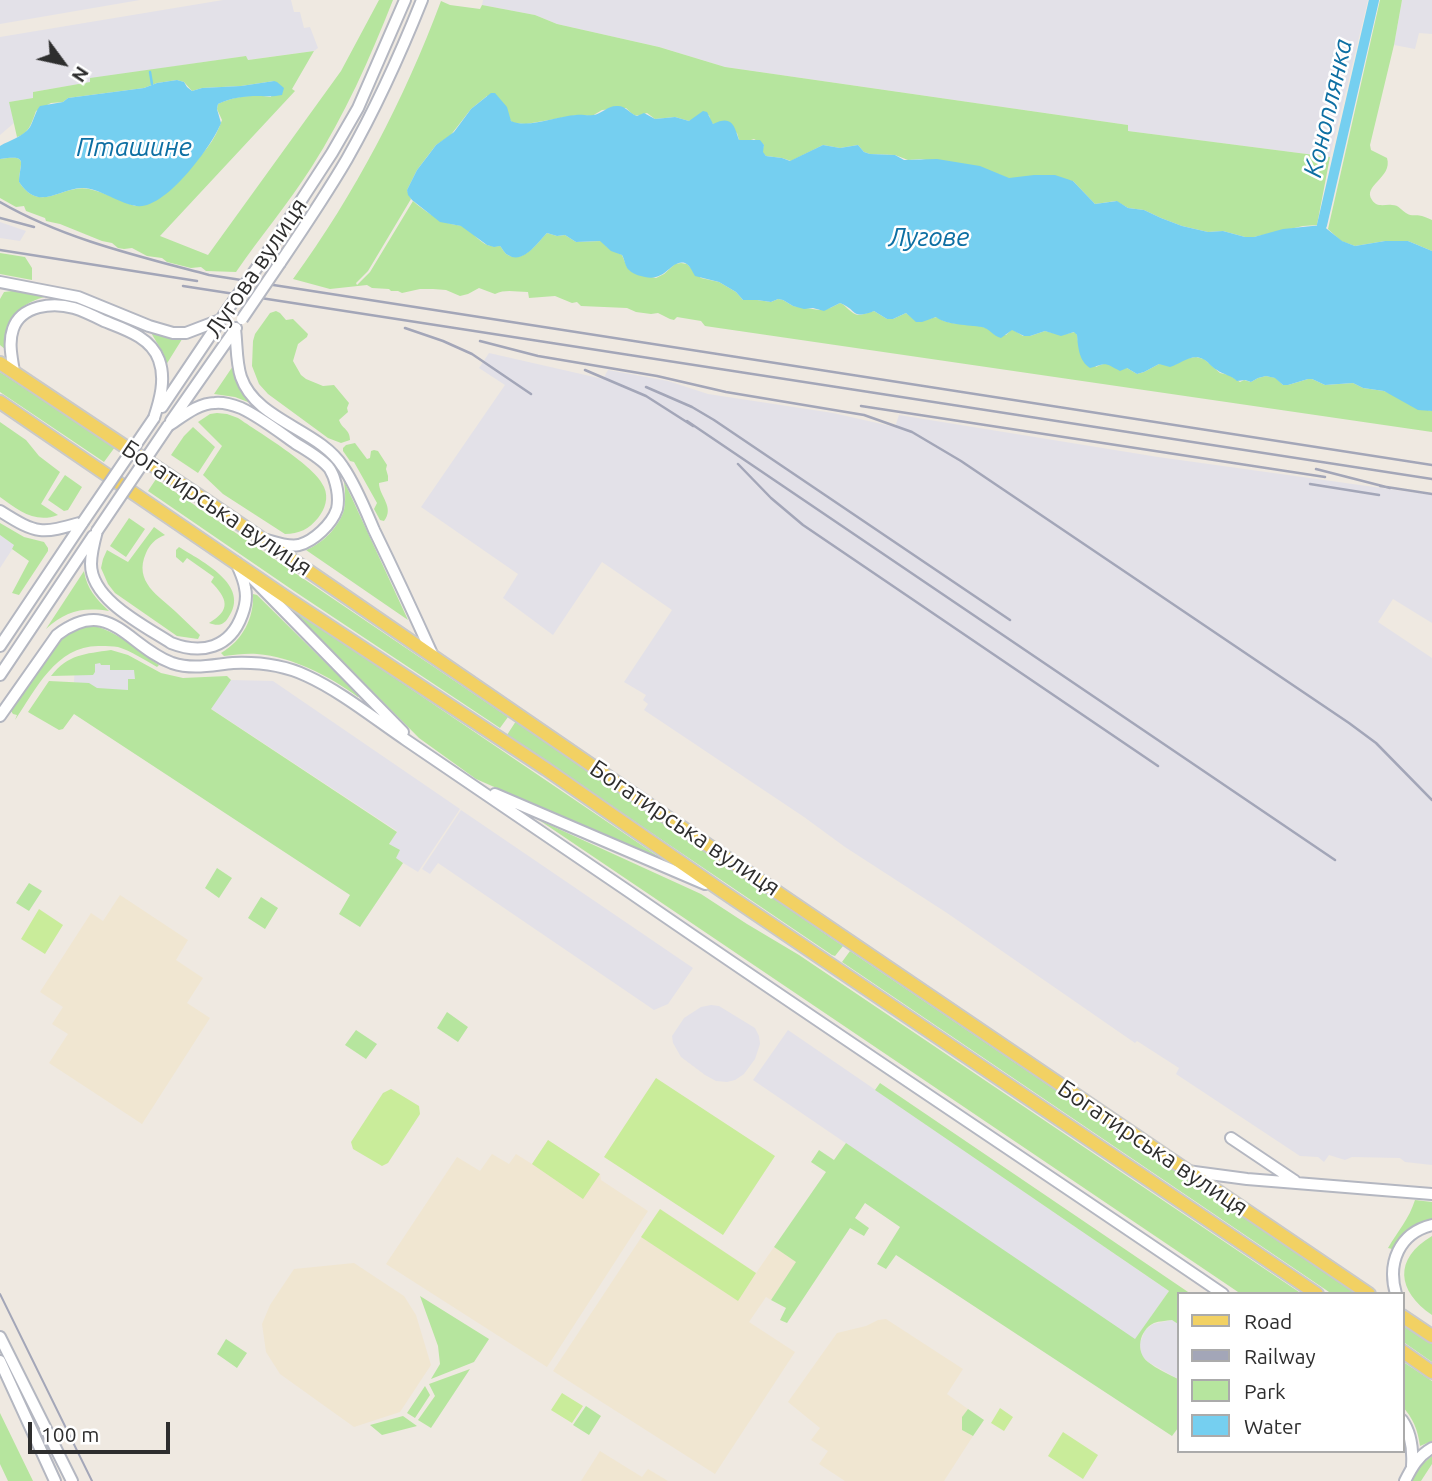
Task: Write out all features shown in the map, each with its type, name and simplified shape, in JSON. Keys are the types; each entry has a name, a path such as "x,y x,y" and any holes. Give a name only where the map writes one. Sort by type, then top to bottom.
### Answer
{"main road":[{"name":"Лугова вулиця","path":"0,646 332,153 358,108 405,0"},
{"name":"Лугова вулиця","path":"0,675 312,216 358,138 397,63 422,0"},
{"path":"0,282 78,296 149,326 173,333 186,333 220,320"},
{"path":"14,372 11,343 13,328 22,316 47,304 74,308 135,334 151,345 159,358 162,372 161,397 154,418"},
{"path":"235,329 240,376 246,388 256,401 330,452 343,467 433,656"},
{"name":"Богатирська вулиця","path":"0,363 1366,1292"},
{"name":"Богатирська вулиця","path":"0,402 568,784 1314,1292"},
{"path":"168,426 196,408 211,403 239,407 255,415 330,469 335,478 337,508 333,518 323,529 312,539 298,545 279,544 258,536"},
{"path":"0,408 16,413"},
{"path":"0,511 35,531 50,531 83,522"},
{"path":"97,531 92,550 92,571 99,588 108,600 171,643 183,648 212,647 228,639 239,624 245,608 246,589 236,562"},
{"name":"Богатирська вулиця","path":"236,562 420,749"},
{"name":"Богатирська вулиця","path":"1,714 57,635 69,626 89,620 109,623 162,658 187,667 255,663 294,670 330,689 420,749 1220,1292"},
{"path":"470,783 722,891"},
{"path":"1231,1138 1297,1182"},
{"path":"1186,1171 1247,1179 1432,1194"},
{"path":"1396,1292 1393,1265 1396,1252 1415,1232 1432,1225"},
{"path":"1404,1314 1432,1336"},
{"path":"0,1337 72,1481"},
{"path":"1404,1353 1432,1371"},
{"path":"0,1361 55,1481"},
{"path":"1404,1424 1413,1448 1412,1466"},
{"path":"1405,1481 1412,1466 1432,1448"}],"shaded area":[{"path":"0,0 140,0 0,24"},
{"path":"223,0 291,0 294,12 300,12 304,28 310,27 318,48 314,51 247,60 246,56 90,79 91,82 33,92 34,98 10,102 14,123 0,135 0,37"},
{"path":"483,0 1368,0 1330,157 1128,131 1128,125 725,67 659,47 557,24 535,15 482,5"},
{"path":"1402,0 1432,0 1432,34 1419,33 1415,49 1394,45"},
{"path":"0,222 26,231 20,241 0,238"},
{"path":"489,353 603,379 608,370 668,381 708,394 833,413 895,427 899,415 1158,457 1432,495 1432,623 1393,599 1378,622 1432,658 1432,1165 1405,1162 1400,1158 1352,1157 1345,1160 1329,1155 1324,1162 1318,1157 1300,1156 1176,1074 1179,1068 1137,1041 1135,1043 644,710 648,704 643,700 646,695 624,682 672,610 602,562 553,635 503,598 518,574 421,507 505,385 479,368"},
{"path":"0,535 15,545 0,568"},
{"path":"112,652 139,662 150,706 74,682 75,663"},
{"path":"231,680 273,681 460,809 418,872 395,858 389,844 397,831 210,708"},
{"path":"461,810 693,968 668,1004 654,1010 438,863 430,874 422,869"},
{"path":"120,895 188,940 176,960 203,978 187,1003 210,1018 142,1124 49,1063 68,1034 52,1024 63,1007 40,992 91,913 103,921"},
{"path":"719,1006 755,1028 759,1036 760,1044 755,1059 744,1074 735,1080 716,1081 705,1075 681,1057 673,1043 672,1036 684,1018 701,1007"},
{"path":"788,1030 1169,1291 1135,1340 753,1080"},
{"path":"548,1140 600,1174 601,1180 648,1211 547,1367 386,1264 457,1157 480,1171 492,1154 509,1164 516,1154 532,1164"},
{"path":"660,1209 756,1273 774,1247 797,1262 771,1300 766,1297 749,1322 795,1352 715,1474 553,1371"},
{"path":"354,1263 404,1296 416,1315 431,1365 400,1412 354,1427 280,1374 266,1352 262,1324 270,1305 294,1269"},
{"path":"886,1319 963,1369 947,1394 968,1409 962,1418 962,1430 973,1436 944,1481 845,1481 819,1464 828,1451 811,1440 820,1428 788,1402 837,1333"},
{"path":"1172,1320 1176,1323 1176,1378 1141,1355 1140,1343 1145,1330 1153,1324"},
{"path":"600,1451 642,1477 648,1469 668,1481 581,1481"}],"green space":[{"path":"379,0 393,0 346,107 302,181 236,272 191,268 147,256 132,248 118,248 112,243 46,221 45,218 26,211 24,206 16,207 0,198 0,159 15,158 21,161 19,182 27,192 36,196 52,196 79,188 89,189 135,206 174,179 207,148 222,120 217,109 218,104 244,96 271,97 274,81 192,91 184,82 177,80 144,88 68,98 36,111 27,130 17,137 9,102 33,98 33,92 90,82 90,78 246,56 248,60 314,51 292,89 295,91 160,236 208,255 341,71"},
{"path":"1380,0 1402,0 1370,145 1371,150 1387,158 1388,165 1370,195 1376,204 1394,205 1408,214 1432,220 1432,251 1408,241 1385,241 1355,246 1341,241 1328,229"},
{"path":"441,1 450,5 480,9 482,5 535,15 557,24 659,47 725,67 1128,125 1128,131 1330,157 1317,225 1254,237 1223,231 1208,232 1182,226 1144,210 1128,208 1116,201 1095,204 1073,181 1009,179 998,174 921,159 908,160 895,155 870,154 858,145 840,148 823,145 791,161 766,156 762,152 764,145 754,139 739,140 737,133 711,123 709,115 689,121 675,117 655,119 647,113 635,115 626,108 602,110 592,116 578,115 526,124 513,123 487,96 471,109 450,136 436,145 417,170 407,190 411,199 357,285 370,272 413,201 436,217 462,226 483,243 500,246 514,257 530,251 547,233 565,235 576,242 601,241 622,255 632,272 656,278 675,264 687,264 701,278 719,282 736,292 743,300 771,302 778,299 793,306 819,310 840,303 858,315 874,311 887,319 906,313 924,320 937,317 948,322 980,326 997,335 1006,335 1012,329 1023,336 1045,331 1061,335 1075,332 1096,367 1108,364 1115,368 1127,368 1137,374 1159,364 1174,365 1184,359 1196,357 1204,359 1220,373 1240,382 1251,382 1266,376 1276,378 1283,385 1308,379 1325,385 1353,383 1363,388 1384,391 1432,411 1432,432 705,326 701,321 677,317 674,320 658,313 636,312 627,308 581,306 577,302 572,303 555,296 529,298 528,292 507,291 495,294 479,288 460,296 446,290 433,289 402,293 367,285 330,289 293,279 337,214 376,145 411,74"},
{"path":"0,253 25,257 32,268 32,280 0,274"},
{"path":"20,290 49,296 29,303 16,314 8,330 6,350 0,345 0,299 4,292"},
{"path":"276,311 286,320 293,319 308,334 298,344 293,361 301,375 323,386 334,385 349,403 348,412 339,420 350,440 341,443 328,438 268,394 259,384 252,366 253,341 270,313"},
{"path":"150,331 184,336 166,365 163,353"},
{"path":"233,366 236,378 248,402 214,394"},
{"path":"0,372 115,447 104,462 0,392"},
{"path":"217,413 238,418 272,440 319,479 324,487 326,503 311,525 299,532 285,534 223,494 203,475 222,446 198,422"},
{"path":"0,422 26,440 39,456 60,472 41,504 58,515 34,517 0,497"},
{"path":"193,427 215,447 198,473 171,455"},
{"path":"355,443 367,459 370,458 371,451 378,451 387,465 388,481 379,483 388,511 384,521 380,520 374,509 377,503 354,462 350,461 343,451 346,445"},
{"path":"65,475 82,487 68,510 64,511 48,500"},
{"path":"156,479 508,717 500,728 294,591 148,491"},
{"path":"344,481 408,620 306,550 324,539 342,516 345,507"},
{"path":"129,518 145,529 126,557 110,546"},
{"path":"0,523 24,537 44,542 48,548 19,595 12,593 29,561 12,549 14,545 0,535"},
{"path":"154,527 165,535 153,542 146,553 143,563 145,580 156,594 200,635 198,639 177,636 115,593 101,568 107,550 128,562"},
{"path":"179,547 221,575 229,585 234,595 234,606 222,624 209,623 221,614 225,604 211,582 214,577 187,558 183,563 176,557"},
{"path":"84,571 93,593 109,611 91,610 68,614 46,629"},
{"path":"253,594 359,696 323,675 284,659 253,654 224,656 221,653 235,642 246,628 252,612"},
{"path":"287,605 668,863 476,779 419,738"},
{"path":"90,625 118,636 159,665 157,667 116,647 86,647 72,652 49,671 15,720 17,715 11,711 60,638"},
{"path":"111,650 128,655 161,673 183,678 227,676 231,680 211,709 397,832 389,844 400,850 396,858 403,863 360,927 339,914 350,895 74,714 63,729 59,730 28,712 49,681 89,683 97,688 128,690 128,679 135,679 134,670 110,670 110,665 100,663 95,664 93,675 51,676 71,659"},
{"path":"516,721 843,946 835,956 832,955 507,735"},
{"path":"539,820 701,894 799,955 1299,1292 1238,1292"},
{"path":"217,868 232,878 219,898 205,888"},
{"path":"29,883 42,891 29,911 16,903"},
{"path":"261,897 278,908 265,929 248,918"},
{"path":"39,909 63,925 45,954 21,939"},
{"path":"850,951 1354,1292 1329,1292 842,962"},
{"path":"447,1012 468,1027 458,1042 437,1028"},
{"path":"356,1030 377,1044 366,1059 345,1045"},
{"path":"656,1078 775,1156 723,1235 604,1157"},
{"path":"880,1083 1188,1292 1176,1292 1176,1323 1172,1320 1154,1323 1145,1331 1140,1341 1144,1358 1176,1378 1176,1431 1172,1436 896,1255 886,1269 877,1264 900,1227 865,1203 855,1218 869,1228 864,1236 850,1228 787,1323 780,1320 786,1308 771,1300 796,1262 774,1247 826,1172 811,1162 819,1150 834,1160 846,1143 1135,1339 1169,1291 875,1090"},
{"path":"391,1089 419,1106 420,1114 388,1163 382,1166 353,1149 351,1142 383,1093"},
{"path":"548,1140 600,1174 583,1199 532,1164"},
{"path":"1415,1200 1432,1202 1432,1220 1414,1227 1392,1249 1388,1248 1413,1207"},
{"path":"660,1209 756,1273 738,1301 641,1237"},
{"path":"1432,1236 1432,1315 1412,1296 1404,1275 1411,1255"},
{"path":"420,1296 489,1339 474,1362 431,1379 440,1364 438,1346"},
{"path":"1404,1325 1432,1344 1432,1362 1404,1342"},
{"path":"226,1339 247,1353 237,1368 217,1354"},
{"path":"1404,1362 1432,1381 1432,1441 1420,1446 1404,1409"},
{"path":"470,1369 431,1428 418,1420 435,1396 429,1384"},
{"path":"425,1386 430,1395 415,1418 407,1413"},
{"path":"562,1393 583,1406 572,1423 551,1410"},
{"path":"586,1406 601,1416 589,1435 573,1425"},
{"path":"1000,1408 1013,1417 1004,1431 991,1423"},
{"path":"968,1409 984,1420 973,1436 962,1430 962,1417"},
{"path":"0,1413 33,1481 8,1481 0,1464"},
{"path":"403,1416 417,1426 382,1435 370,1425"},
{"path":"1063,1432 1098,1455 1083,1479 1048,1456"},
{"path":"1432,1456 1432,1464 1421,1481 1412,1481 1418,1468"}],"water":[{"name":"Пташине","path":"177,80 184,82 192,91 274,81 284,88 282,95 243,97 218,104 221,123 208,146 174,188 148,205 130,205 88,188 73,189 49,197 34,196 19,182 21,161 15,158 0,159 0,146 20,136 30,127 40,106 63,102 68,98 144,88"},
{"name":"Лугове","path":"491,93 495,93 507,107 511,121 518,123 593,115 614,106 621,106 637,116 644,113 655,119 675,117 689,121 703,111 707,112 713,124 719,121 731,123 739,140 760,140 766,156 790,161 823,145 840,148 858,145 870,154 895,155 904,160 937,159 980,166 1009,178 1055,175 1073,181 1095,204 1117,201 1128,208 1144,210 1182,226 1208,232 1223,231 1254,237 1283,229 1322,225 1342,241 1355,246 1385,241 1408,241 1432,251 1432,411 1418,410 1384,391 1363,388 1353,383 1325,385 1308,379 1283,385 1275,378 1266,376 1251,382 1237,381 1199,357 1170,367 1159,364 1137,374 1127,368 1120,371 1105,364 1090,368 1081,358 1077,335 1074,332 1061,336 1045,331 1024,336 1012,330 1001,338 982,327 952,323 936,317 916,322 906,313 893,319 887,319 874,311 858,314 840,303 824,311 804,309 778,299 771,302 743,300 736,292 719,282 695,276 685,263 676,264 652,278 643,277 627,267 622,255 611,251 600,241 576,242 565,235 547,233 525,255 514,257 500,246 487,245 461,226 440,222 412,200 407,190 417,170 436,145 454,132 471,109"}],"waterway":[{"name":"Коноплянка","path":"1322,225 1374,0"},
{"path":"150,72 152,84"}],"tram line":[{"path":"0,1294 92,1481"}],"railway":[{"path":"0,202 76,236 209,275 1432,465"},
{"path":"0,218 34,227"},
{"path":"0,250 197,281"},
{"path":"183,286 1432,479"},
{"path":"405,328 472,354 531,394"},
{"path":"480,341 538,356 864,415 912,432 961,461 1349,723 1376,743 1432,800"},
{"path":"585,370 646,396 693,426"},
{"path":"646,387 714,420 1010,620"},
{"path":"861,406 1325,477"},
{"path":"687,421 1335,860"},
{"path":"738,464 771,498 803,525 1158,766"},
{"path":"1316,469 1390,488"},
{"path":"1310,484 1379,495"},
{"path":"1380,486 1432,494"}]}
